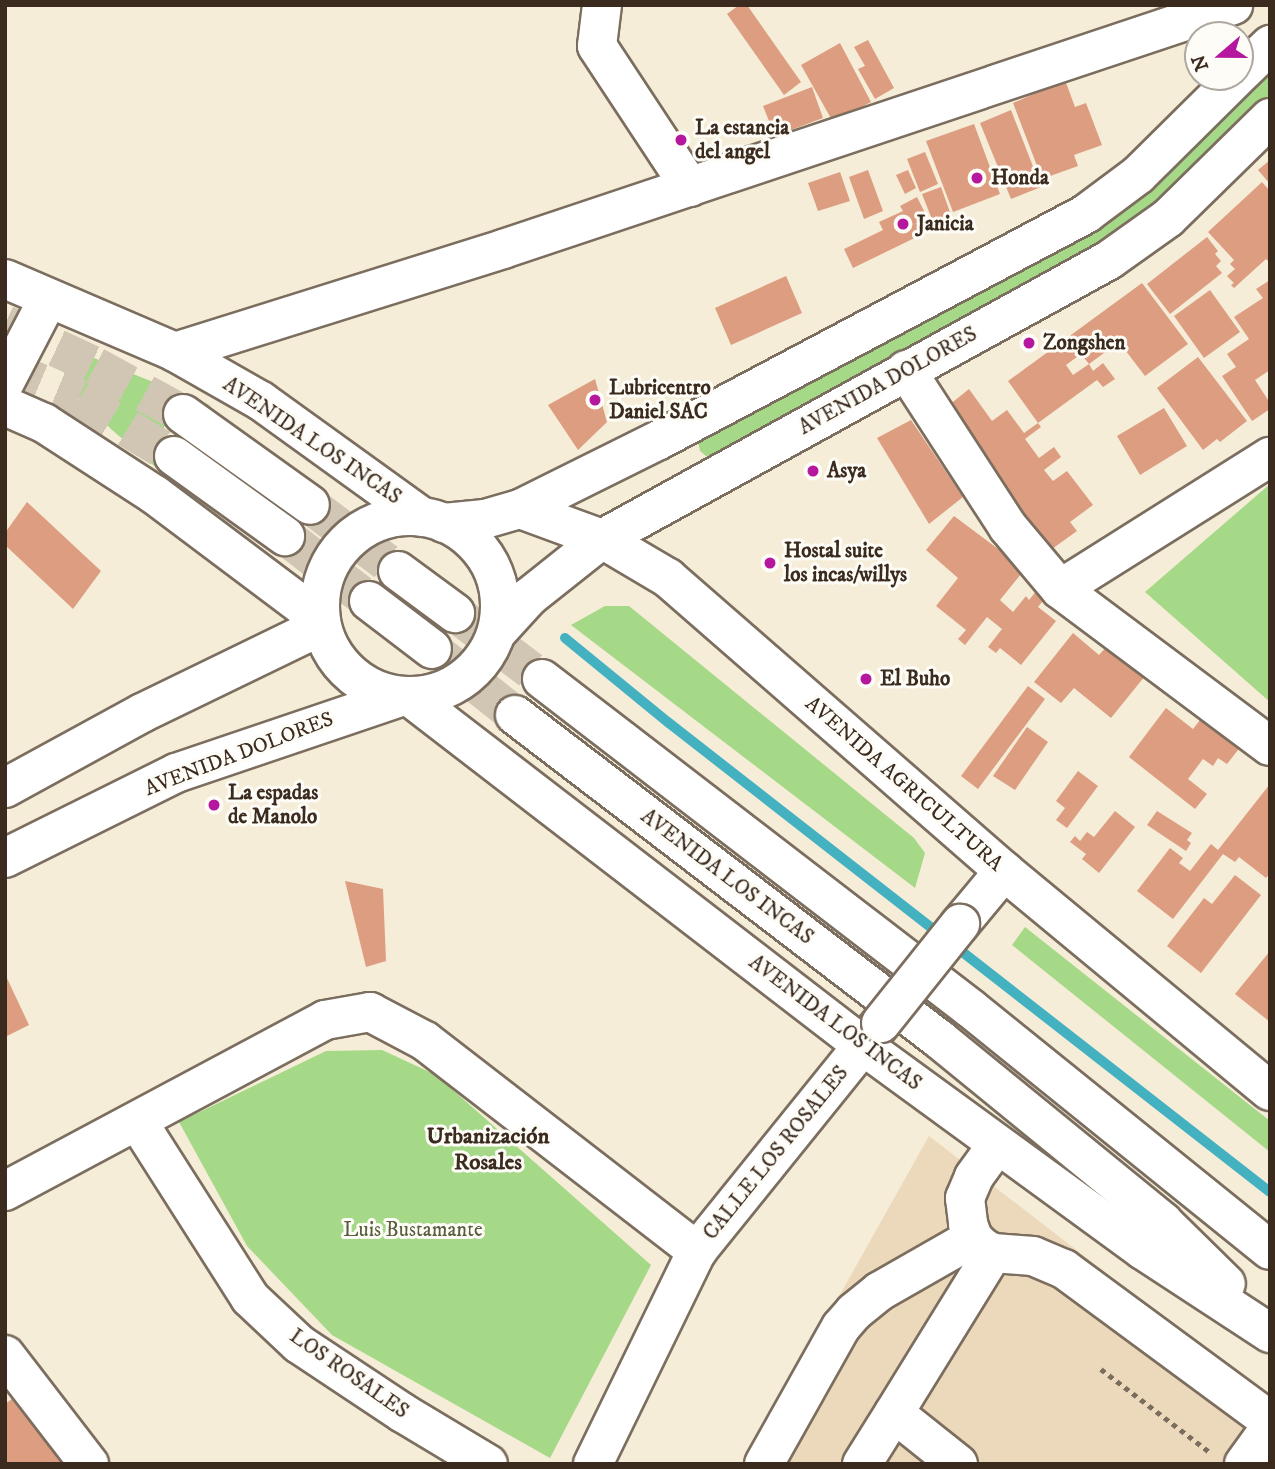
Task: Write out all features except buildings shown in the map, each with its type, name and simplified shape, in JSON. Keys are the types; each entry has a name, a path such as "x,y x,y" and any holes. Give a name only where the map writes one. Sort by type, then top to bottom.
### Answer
{"main road":[{"path":"602,5 597,46 690,187"},
{"path":"175,352 690,187 1233,5"},
{"path":"1254,61 1270,45"},
{"path":"433,520 467,534 483,553 495,577 500,604 498,631 485,658 465,679 439,693 405,697 374,689 351,674 332,652 321,623 321,586 334,556 358,532 388,518 485,519 520,509 659,440 1087,213 1138,175 1224,91"},
{"name":"AVENIDA DOLORES","path":"498,631 529,597 602,539 1109,260 1168,218 1270,118"},
{"name":"AVENIDA LOS INCAS","path":"5,279 175,352 261,401 433,520"},
{"path":"5,382 48,299"},
{"path":"906,370 1008,527 1060,589 1270,746"},
{"path":"5,406 44,423 155,495 321,623"},
{"path":"183,414 310,505"},
{"path":"174,456 285,536"},
{"path":"1060,589 1270,457"},
{"path":"668,578 663,540 669,502"},
{"name":"AVENIDA AGRICULTURA","path":"520,509 602,539 668,578 1004,871 1270,1091"},
{"path":"398,570 455,613"},
{"path":"369,601 432,649"},
{"path":"5,788 142,713 321,623"},
{"name":"AVENIDA LOS INCAS","path":"542,678 970,1008 1270,1250"},
{"name":"AVENIDA DOLORES","path":"5,858 176,773 405,697"},
{"name":"AVENIDA LOS INCAS","path":"405,697 871,1034 997,1145 1143,1250 1270,1333"},
{"name":"AVENIDA LOS INCAS","path":"515,715 939,1039 1163,1222 1270,1326"},
{"name":"CALLE LOS ROSALES","path":"593,1464 697,1251 1004,871"},
{"path":"5,1191 325,1020 370,1012 425,1041 697,1251"},
{"name":"LOS ROSALES","path":"138,1122 250,1298 299,1344 403,1413 488,1464"},
{"path":"862,1464 894,1413 983,1245 965,1198 974,1177 997,1145"},
{"path":"764,1464 841,1327 854,1311 880,1291 983,1245 1033,1256 1064,1269 1270,1421"},
{"path":"5,1355 89,1464"},
{"path":"894,1413 958,1464"},
{"path":"1230,1460 1270,1428"}],"path":[{"path":"1101,1369 1230,1460"}],"shaded area":[{"path":"929,1136 1270,1400 1270,1464 745,1464"}],"green space":[{"path":"1270,72 1270,96 1159,206 1104,249 711,460 700,451 697,437 1147,188 1250,91 1254,91 1254,87"},
{"path":"94,358 212,406 189,402 168,417 162,433 179,487 112,430 73,392 73,384 85,364"},
{"path":"1270,484 1270,702 1145,592"},
{"path":"605,606 629,606 914,838 925,853 915,888 571,625"},
{"path":"1025,927 1270,1121 1270,1152 1012,945"},
{"name":"Luis Bustamante","path":"382,1050 436,1075 651,1265 550,1458 332,1335 247,1246 179,1122 326,1051"}],"waterway":[{"path":"565,638 669,723 1270,1192"}],"tunnel":[{"path":"5,324 95,366 183,414"},
{"path":"5,368 79,399 174,456"},
{"path":"310,505 398,571"},
{"path":"285,536 369,601"},
{"path":"455,613 542,679"},
{"path":"432,649 515,715"}],"place":[{"name":"La estancia del angel","path":"681,140"},
{"name":"Honda","path":"977,178"},
{"name":"Janicia","path":"903,224"},
{"name":"Zongshen","path":"1029,343"},
{"name":"Lubricentro Daniel SAC","path":"595,400"},
{"name":"Asya","path":"813,471"},
{"name":"Hostal suite los incas/willys","path":"770,563"},
{"name":"El Buho","path":"866,679"},
{"name":"La espadas de Manolo","path":"214,805"}],"district":[{"name":"Urbanización Rosales","path":"488,1150"}]}
